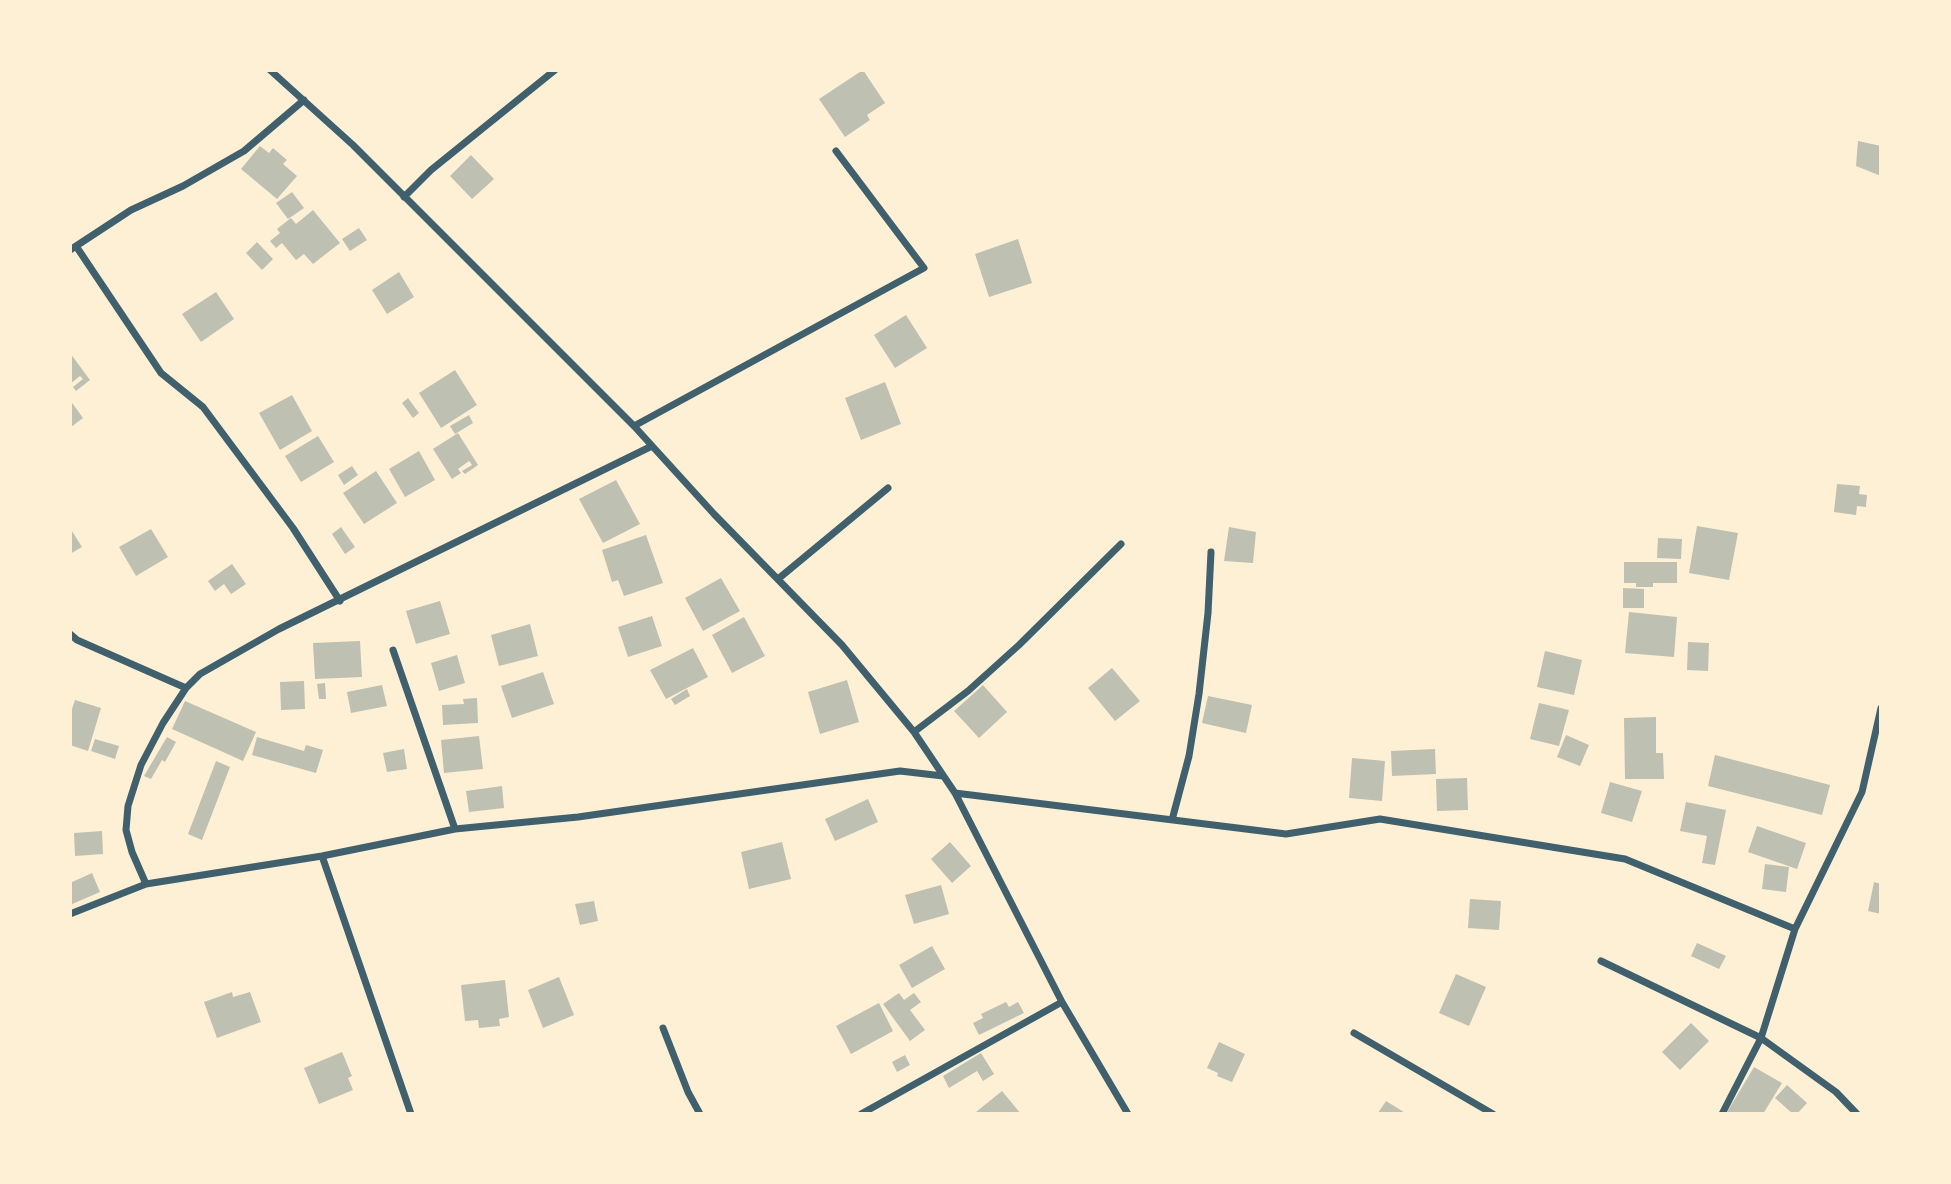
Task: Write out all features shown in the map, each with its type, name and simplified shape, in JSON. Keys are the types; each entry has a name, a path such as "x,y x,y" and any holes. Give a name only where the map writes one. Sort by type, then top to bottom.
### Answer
{"street":[{"path":"270,70 353,145 634,426 842,645 914,732 955,793 1062,1002 1128,1114"},
{"path":"404,197 431,170 555,70"},
{"path":"304,100 244,151 183,186 131,210 73,248 161,373 203,407 293,528 340,601"},
{"path":"634,426 924,268 836,151"},
{"path":"146,884 126,830 128,806 141,765 163,723 186,688 200,674 240,649 652,446"},
{"path":"778,579 888,488"},
{"path":"914,732 968,691 1009,654 1121,544"},
{"path":"1172,820 1189,756 1199,694 1208,613 1211,552"},
{"path":"70,634 186,688"},
{"path":"393,650 455,828"},
{"path":"1722,1114 1761,1038 1795,929 1863,792 1881,708"},
{"path":"70,914 146,884 322,856 455,828 578,817 901,771 943,776"},
{"path":"955,793 1286,834 1380,819 1625,859 1795,929"},
{"path":"322,856 411,1114"},
{"path":"1601,961 1761,1038 1836,1092 1857,1114"},
{"path":"862,1114 1062,1002"},
{"path":"663,1028 688,1092 700,1114"},
{"path":"1354,1033 1493,1114"}],"building":[{"path":"863,70 885,103 867,115 870,120 845,137 819,99"},
{"path":"1858,141 1881,146 1881,176 1856,166"},
{"path":"260,146 269,153 273,148 287,160 283,164 297,176 277,199 241,169"},
{"path":"471,155 494,179 472,199 450,176"},
{"path":"292,192 304,208 288,219 276,203"},
{"path":"313,210 340,243 313,264 304,254 296,260 282,243 276,248 270,241 280,233 277,229 291,218 296,224"},
{"path":"359,228 367,240 350,251 342,239"},
{"path":"1018,239 1032,283 989,297 975,254"},
{"path":"257,242 273,259 262,270 246,253"},
{"path":"399,272 414,297 387,314 372,290"},
{"path":"216,292 234,319 201,342 182,314"},
{"path":"906,315 927,348 895,368 874,335"},
{"path":"70,353 90,380 76,391 73,387 83,379 80,376 70,384"},
{"path":"455,370 477,405 441,428 419,393"},
{"path":"885,382 901,424 861,440 845,398"},
{"path":"292,395 312,431 280,450 259,413"},
{"path":"408,398 419,413 413,418 402,403"},
{"path":"70,400 83,418 71,427 70,425"},
{"path":"469,415 473,423 455,434 450,426"},
{"path":"458,433 478,465 465,474 462,471 472,465 469,461 458,469 461,473 452,479 433,449"},
{"path":"318,436 334,462 301,482 285,456"},
{"path":"419,451 435,480 405,497 389,469"},
{"path":"352,466 358,475 344,485 338,475"},
{"path":"376,471 397,503 364,524 343,493"},
{"path":"616,480 640,524 603,543 579,499"},
{"path":"1837,484 1860,486 1859,494 1867,495 1866,507 1857,506 1856,515 1834,512"},
{"path":"1697,526 1738,533 1729,580 1689,573"},
{"path":"341,527 355,547 345,554 332,534"},
{"path":"1229,527 1256,532 1253,563 1224,561"},
{"path":"70,528 82,547 70,554"},
{"path":"151,529 168,557 136,576 119,547"},
{"path":"646,535 663,583 624,596 618,580 612,582 602,550"},
{"path":"1658,538 1682,539 1681,559 1657,558"},
{"path":"1624,562 1677,562 1677,583 1653,583 1653,587 1636,587 1636,583 1624,583"},
{"path":"232,564 246,584 231,594 224,584 215,591 208,581"},
{"path":"721,578 740,611 703,631 685,598"},
{"path":"1623,588 1644,589 1644,608 1623,608"},
{"path":"440,601 450,634 416,644 406,611"},
{"path":"1629,612 1677,617 1674,657 1625,653"},
{"path":"652,616 662,646 628,657 618,627"},
{"path":"744,617 765,656 732,673 712,635"},
{"path":"530,624 538,656 499,666 491,635"},
{"path":"360,641 362,677 315,679 313,643"},
{"path":"1688,642 1709,643 1708,671 1687,670"},
{"path":"693,648 708,677 666,699 650,670"},
{"path":"1545,651 1582,660 1574,695 1537,687"},
{"path":"457,655 465,683 439,691 431,663"},
{"path":"1112,668 1140,701 1115,721 1088,688"},
{"path":"543,672 554,704 512,718 501,686"},
{"path":"847,680 859,722 820,734 808,692"},
{"path":"304,681 305,709 281,710 280,682"},
{"path":"325,683 326,699 319,699 317,684"},
{"path":"382,685 387,706 351,713 347,692"},
{"path":"983,685 1007,712 979,738 954,711"},
{"path":"687,689 690,696 675,705 671,699"},
{"path":"1208,696 1252,705 1246,733 1202,723"},
{"path":"477,698 478,723 443,725 442,705 464,704 463,699"},
{"path":"75,700 101,708 88,751 70,745 70,715"},
{"path":"185,701 256,732 243,761 172,729"},
{"path":"1539,703 1569,710 1559,746 1530,739"},
{"path":"1656,717 1656,753 1663,753 1664,779 1625,779 1624,718"},
{"path":"1566,735 1589,745 1580,766 1557,757"},
{"path":"479,736 483,769 444,773 441,740"},
{"path":"167,737 176,742 165,762 162,760 151,779 144,776"},
{"path":"257,737 304,751 306,745 323,750 316,773 252,755"},
{"path":"95,739 119,746 115,759 91,751"},
{"path":"404,749 407,769 387,772 383,753"},
{"path":"1435,749 1436,774 1392,776 1391,751"},
{"path":"1715,755 1830,785 1822,815 1708,786"},
{"path":"1352,758 1385,761 1382,801 1349,798"},
{"path":"216,761 230,767 202,840 188,834"},
{"path":"1467,778 1468,810 1437,811 1436,779"},
{"path":"1610,782 1642,791 1632,822 1601,813"},
{"path":"502,786 504,808 469,812 466,791"},
{"path":"868,799 878,822 835,841 825,819"},
{"path":"1686,802 1726,810 1715,865 1702,863 1707,836 1680,831"},
{"path":"1757,826 1806,843 1797,869 1748,852"},
{"path":"102,831 103,854 75,856 74,833"},
{"path":"782,842 791,879 749,889 741,852"},
{"path":"950,842 971,866 952,883 931,859"},
{"path":"1765,864 1789,867 1786,892 1762,889"},
{"path":"92,873 100,892 70,905 70,883"},
{"path":"1874,882 1881,884 1881,914 1868,911"},
{"path":"941,885 949,914 914,924 905,895"},
{"path":"1470,899 1501,901 1499,930 1468,928"},
{"path":"594,901 598,921 580,925 575,904"},
{"path":"1697,943 1726,956 1719,969 1691,956"},
{"path":"932,946 945,969 912,988 899,965"},
{"path":"1456,974 1486,987 1469,1026 1439,1013"},
{"path":"559,977 574,1015 543,1028 528,990"},
{"path":"505,980 509,1017 499,1019 500,1026 479,1028 478,1020 465,1021 461,985"},
{"path":"232,992 233,997 250,992 261,1022 217,1038 204,1002"},
{"path":"899,993 904,1000 914,993 921,1002 910,1010 925,1030 910,1041 883,1004"},
{"path":"1006,1002 1009,1007 1018,1002 1024,1013 979,1035 973,1023 983,1018 981,1014"},
{"path":"879,1003 893,1031 851,1054 836,1026"},
{"path":"1691,1023 1709,1041 1680,1070 1662,1052"},
{"path":"1219,1042 1245,1054 1232,1082 1207,1068"},
{"path":"342,1052 352,1076 348,1078 353,1090 319,1104 304,1068"},
{"path":"981,1053 994,1074 983,1081 977,1071 949,1088 943,1076"},
{"path":"905,1055 910,1065 897,1072 892,1062"},
{"path":"1754,1067 1782,1083 1763,1114 1726,1114"},
{"path":"1787,1085 1807,1103 1797,1114 1793,1114 1775,1098"},
{"path":"1002,1091 1021,1114 976,1112"},
{"path":"1386,1101 1407,1114 1378,1113"}]}
